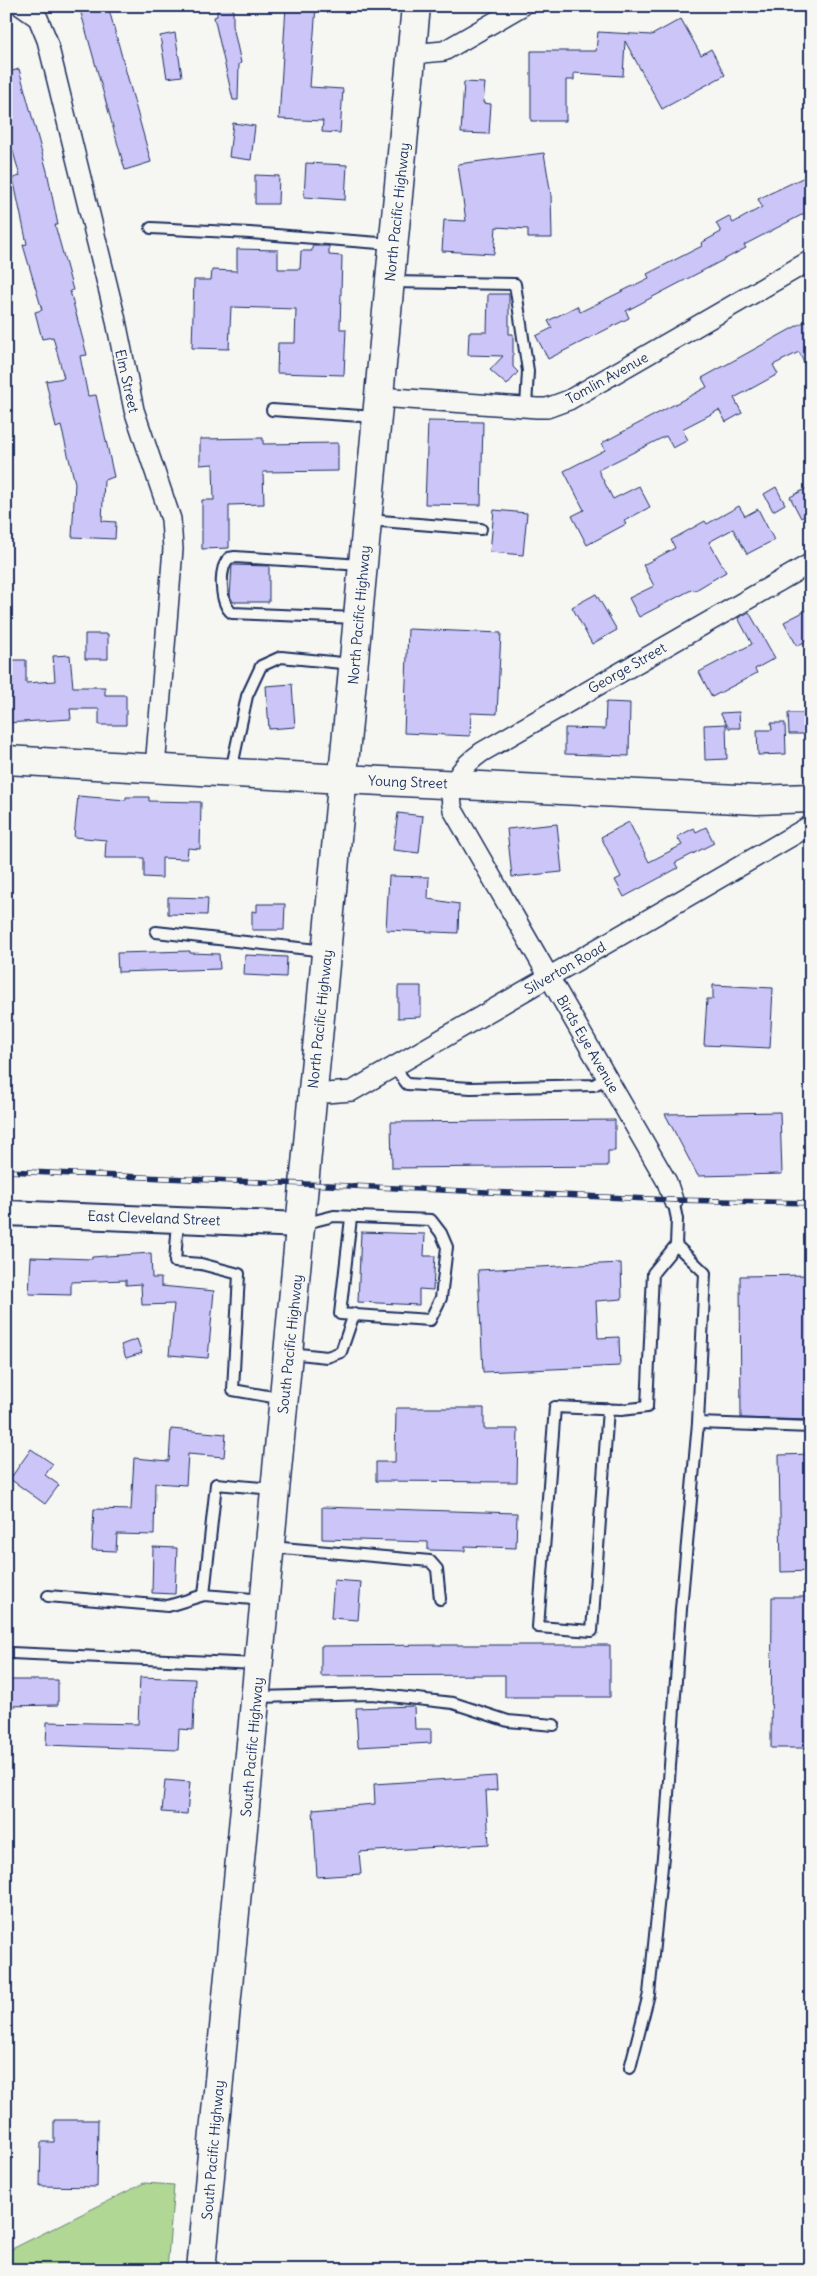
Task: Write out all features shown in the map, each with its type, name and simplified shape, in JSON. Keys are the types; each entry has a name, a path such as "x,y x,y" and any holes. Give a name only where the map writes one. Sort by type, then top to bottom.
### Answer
{"main road":[{"name":"North Pacific Highway","path":"302,1224 416,6"},
{"name":"Young Street","path":"6,760 757,800 811,798"},
{"name":"South Pacific Highway","path":"201,2270 302,1224"}],"street":[{"name":"Elm Street","path":"21,6 38,18 48,40 115,316 134,410 171,519 173,549 154,768"},
{"path":"411,54 444,51 522,6"},
{"name":"Tomlin Avenue","path":"378,407 547,408 569,400 811,260"},
{"name":"George Street","path":"453,784 462,767 482,752 811,563"},
{"name":"Birds Eye Avenue","path":"453,784 450,797 453,810 667,1182 673,1200"},
{"name":"Silverton Road","path":"313,1094 352,1091 811,825"},
{"name":"East Cleveland Street","path":"6,1213 302,1224"}],"lane":[{"path":"151,228 250,233 393,244"},
{"path":"390,282 515,284 528,371 526,407"},
{"path":"272,410 378,407"},
{"path":"368,520 481,529"},
{"path":"358,618 232,613 223,600 224,567 229,558 235,557 364,565"},
{"path":"231,772 248,696 261,666 281,657 354,664"},
{"path":"156,932 327,951"},
{"path":"394,1067 407,1084 471,1088 594,1085 607,1078"},
{"path":"608,1410 592,1631 538,1627 555,1407 608,1410 647,1407 652,1273 676,1245 677,1219 673,1200"},
{"path":"302,1224 334,1216 430,1220 441,1233 447,1247 441,1298 430,1320 340,1314 351,1218"},
{"path":"178,1219 175,1262 201,1264 239,1274 232,1390 285,1400"},
{"path":"630,2068 650,1985 665,1838 681,1609 698,1422 705,1273 676,1245"},
{"path":"289,1353 327,1357 341,1352 354,1314"},
{"path":"698,1422 811,1427"},
{"path":"204,1595 216,1484 276,1489"},
{"path":"270,1546 430,1561 437,1569 440,1598"},
{"path":"48,1596 168,1606 204,1595 266,1600"},
{"path":"11,1653 260,1664"},
{"path":"256,1697 372,1694 453,1703 508,1721 554,1724"}],"green space":[{"path":"144,2183 174,2185 167,2270 6,2270 6,2252"}],"building":[{"path":"79,6 108,6 151,162 125,170"},
{"path":"217,6 233,6 233,26 241,63 239,64 238,100 233,100 214,17 217,16"},
{"path":"286,6 316,6 310,87 343,89 340,133 322,132 323,121 279,119"},
{"path":"681,19 701,55 711,49 725,75 662,109 625,41 623,76 574,73 574,80 566,80 566,121 531,121 531,51 596,51 598,32 652,35"},
{"path":"175,33 182,76 167,78 160,36"},
{"path":"19,69 47,171 58,225 55,225 73,290 70,291 87,355 80,356 88,396 96,395 114,477 104,480 102,521 116,522 115,539 72,537 75,483 61,426 56,428 46,381 64,378 53,337 42,339 35,312 42,310 23,245 27,244 13,178 20,176 8,134 11,134 6,115 6,73"},
{"path":"464,82 485,83 483,103 491,104 489,134 461,133"},
{"path":"233,123 255,126 251,160 229,157"},
{"path":"544,153 551,195 552,238 528,238 528,229 496,227 494,254 442,251 444,220 466,221 458,164"},
{"path":"306,163 347,165 345,200 304,197"},
{"path":"811,174 811,210 744,245 746,248 626,311 629,318 548,359 536,336 552,328 548,321 577,306 580,312 649,278 647,274 702,246 701,243 721,232 716,223 729,216 733,223 762,207 758,199"},
{"path":"255,175 279,176 278,204 255,204"},
{"path":"312,246 329,246 329,255 342,256 340,329 346,329 344,375 277,373 278,343 295,343 296,309 231,307 229,349 192,348 194,280 211,280 212,270 237,271 237,249 278,250 278,269 300,269 301,251 312,251"},
{"path":"488,294 509,294 509,334 513,334 513,367 518,372 507,385 490,370 503,356 468,355 469,332 487,332"},
{"path":"811,318 811,376 799,352 773,365 778,374 734,398 742,413 726,422 719,410 682,429 688,440 673,448 666,436 598,470 613,499 639,486 650,507 624,521 626,524 587,545 572,516 584,510 564,471 605,450 602,443 707,387 702,378"},
{"path":"428,421 483,422 481,505 425,504"},
{"path":"263,438 263,444 338,443 338,471 263,472 264,504 229,505 229,548 202,549 202,500 214,500 213,464 200,465 200,439"},
{"path":"811,486 811,513 801,518 790,497"},
{"path":"776,487 785,504 773,511 764,494"},
{"path":"739,506 745,516 758,509 774,540 747,554 733,529 709,542 726,572 694,591 693,589 639,617 629,598 654,586 643,565 675,548 671,540 705,521 707,524"},
{"path":"494,510 527,513 523,555 490,552"},
{"path":"232,565 269,566 269,602 233,602 230,596"},
{"path":"596,594 617,630 592,644 572,607"},
{"path":"811,608 811,638 797,646 784,622"},
{"path":"749,612 775,658 755,669 757,673 712,697 699,672 752,644 738,618"},
{"path":"408,629 501,633 497,714 471,713 470,736 404,733"},
{"path":"85,634 108,634 108,659 85,659"},
{"path":"70,655 73,687 105,687 105,695 126,695 126,725 99,725 99,709 70,709 71,719 6,723 9,660 26,660 26,683 55,681 53,656"},
{"path":"292,684 295,727 269,729 266,686"},
{"path":"606,702 630,703 629,756 565,754 565,728 605,729"},
{"path":"739,712 740,728 729,728 720,713"},
{"path":"788,713 806,713 806,734 789,734"},
{"path":"771,723 785,723 786,754 758,755 757,730 772,730"},
{"path":"726,724 727,759 705,760 704,725"},
{"path":"78,796 126,800 126,797 149,797 149,801 201,802 200,849 188,848 187,859 162,858 162,878 144,877 144,858 105,858 106,840 74,837"},
{"path":"398,813 423,816 419,853 393,850"},
{"path":"629,822 649,862 682,845 677,837 694,828 696,832 706,827 714,843 675,863 678,868 624,897 615,880 621,877 601,837"},
{"path":"557,824 562,872 512,877 507,829"},
{"path":"389,876 429,877 428,899 459,904 458,933 386,930"},
{"path":"168,897 208,898 207,915 168,914"},
{"path":"257,904 285,904 284,930 252,930 252,911 257,912"},
{"path":"190,951 190,953 219,954 220,969 118,972 117,953"},
{"path":"245,955 287,957 286,977 244,975"},
{"path":"713,985 773,988 770,1048 704,1045 707,999 713,999"},
{"path":"398,986 421,986 421,1017 398,1018"},
{"path":"780,1112 782,1174 698,1176 665,1114"},
{"path":"615,1120 615,1151 608,1151 608,1166 392,1168 391,1122"},
{"path":"361,1232 425,1234 424,1256 435,1256 433,1290 419,1289 419,1305 358,1302"},
{"path":"151,1253 152,1278 161,1278 161,1286 214,1291 208,1358 169,1355 174,1304 142,1305 141,1284 126,1285 126,1280 71,1282 71,1295 29,1294 31,1257 92,1259 92,1257"},
{"path":"621,1263 622,1299 596,1301 598,1338 619,1337 620,1366 483,1372 478,1270"},
{"path":"811,1275 811,1420 741,1418 740,1276"},
{"path":"137,1339 142,1353 126,1358 121,1345"},
{"path":"396,1408 484,1408 484,1429 518,1429 517,1482 376,1481 376,1462 395,1462"},
{"path":"171,1429 226,1434 224,1457 188,1454 186,1485 155,1483 154,1535 117,1534 116,1551 92,1550 94,1509 131,1510 134,1458 169,1461"},
{"path":"31,1449 53,1464 45,1475 59,1485 45,1504 10,1479"},
{"path":"811,1454 811,1571 781,1572 779,1455"},
{"path":"322,1507 517,1513 516,1548 465,1546 465,1551 428,1550 428,1542 322,1539"},
{"path":"153,1547 177,1548 175,1594 152,1593"},
{"path":"334,1580 361,1582 358,1620 331,1618"},
{"path":"772,1597 811,1597 811,1748 771,1748"},
{"path":"610,1645 610,1697 505,1697 505,1675 321,1676 321,1646"},
{"path":"140,1677 195,1679 193,1730 179,1729 178,1750 46,1745 47,1722 138,1724"},
{"path":"6,1680 58,1680 58,1705 6,1706"},
{"path":"414,1706 415,1729 431,1729 431,1743 358,1747 356,1708"},
{"path":"496,1776 497,1790 486,1791 489,1844 359,1852 361,1874 317,1877 313,1809 375,1804 374,1784"},
{"path":"165,1780 190,1782 187,1814 162,1812"},
{"path":"54,2120 98,2120 97,2187 40,2186 41,2142 54,2142"}],"railway":[{"path":"6,1171 673,1200 811,1203"}]}
